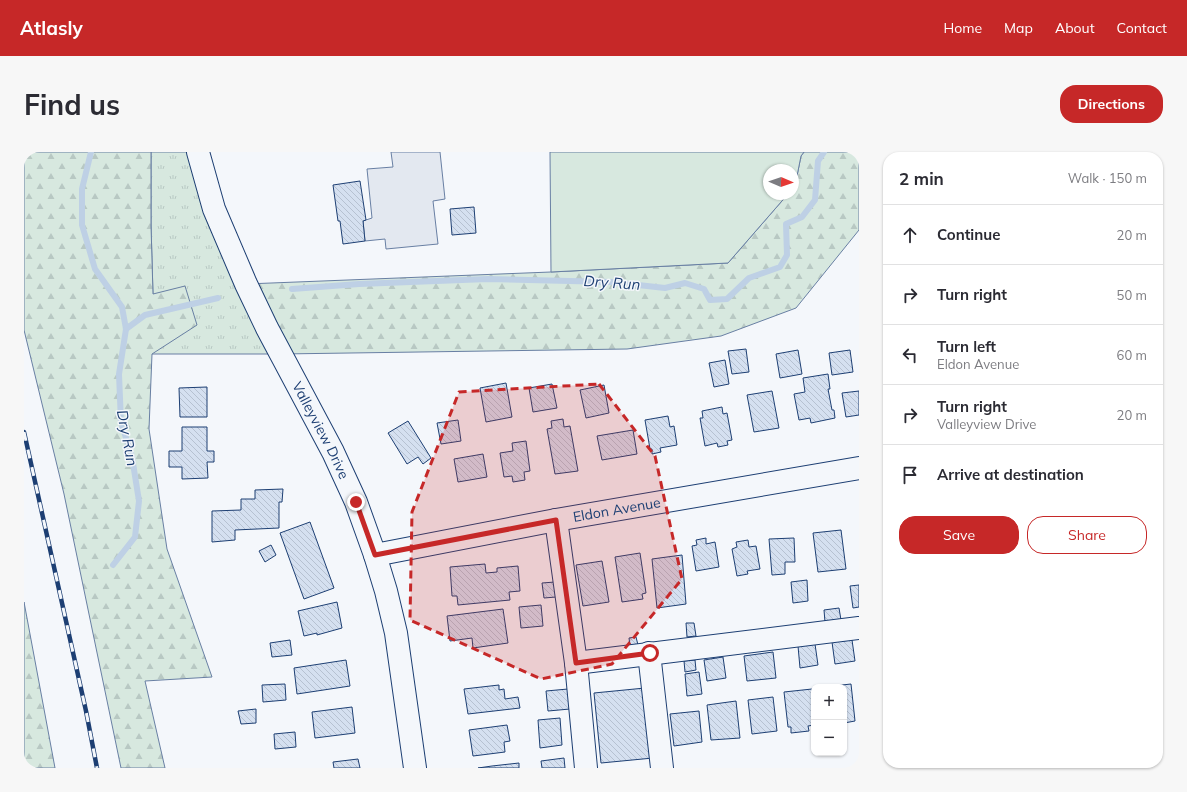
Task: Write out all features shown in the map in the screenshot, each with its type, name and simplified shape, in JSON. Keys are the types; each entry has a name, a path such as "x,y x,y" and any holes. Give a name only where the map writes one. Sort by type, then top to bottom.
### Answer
{"street":[{"name":"Valleyview Drive","path":"198,152 214,209 246,284 267,328 333,452 356,502 375,555 386,591 396,633 415,768"},
{"name":"Eldon Avenue","path":"375,555 556,520 859,468"},
{"path":"556,520 576,663 586,768"},
{"path":"576,663 859,628"},
{"path":"650,653 662,768"}],"highlighted area":[{"path":"599,384 655,456 682,579 612,664 541,679 410,620 412,512 459,392"}],"green space":[{"path":"24,152 151,152 153,294 185,286 197,325 152,354 149,429 167,549 212,677 145,681 165,768 121,768 64,494 24,330"},
{"path":"151,152 198,152 281,354 152,354 153,295"},
{"path":"550,152 804,152 801,156 799,166 799,164 763,164 763,200 783,200 728,263 551,272"},
{"path":"804,152 859,152 859,230 796,308 721,336 627,349 281,354 246,284 551,272 728,263 783,200 799,200 799,166 801,156"},
{"path":"24,602 55,768 24,768"}],"shaded area":[{"path":"391,152 440,152 445,199 433,201 438,244 386,249 385,239 365,241 363,221 372,218 367,169 393,167"}],"building":[{"path":"360,181 366,220 363,221 365,241 343,244 333,185"},
{"path":"474,207 476,233 452,235 450,209"},
{"path":"746,349 749,372 732,374 728,351"},
{"path":"798,350 802,374 780,378 776,354"},
{"path":"850,350 853,372 832,375 829,353"},
{"path":"725,360 729,384 714,387 709,363"},
{"path":"828,374 830,389 828,389 835,418 811,423 810,418 799,420 794,394 805,392 803,378"},
{"path":"506,383 512,417 486,422 480,388"},
{"path":"552,384 557,408 533,412 529,388"},
{"path":"604,385 609,413 586,418 580,390"},
{"path":"207,387 207,417 180,417 179,388"},
{"path":"772,391 779,428 754,432 747,395"},
{"path":"859,391 859,415 846,417 842,393"},
{"path":"722,407 723,414 727,413 732,440 727,441 728,445 718,447 717,443 705,446 700,418 703,418 702,411"},
{"path":"668,416 670,427 674,426 677,445 660,448 661,452 652,454 645,420"},
{"path":"563,419 564,427 570,426 578,471 555,474 547,429 552,428 551,421"},
{"path":"458,420 461,441 441,444 437,423"},
{"path":"408,421 431,458 423,464 418,457 407,464 388,433"},
{"path":"182,427 207,427 207,451 214,451 214,462 207,462 208,478 182,479 182,467 169,467 169,451 182,451"},
{"path":"633,430 637,454 602,460 597,436"},
{"path":"526,441 530,471 524,472 525,480 513,482 512,476 504,477 500,453 513,451 512,443"},
{"path":"483,454 487,477 458,482 454,459"},
{"path":"283,489 282,502 279,502 279,528 235,530 235,540 212,542 212,511 241,510 241,499 255,499 255,490"},
{"path":"310,522 334,588 304,599 280,533"},
{"path":"841,530 846,569 818,572 813,533"},
{"path":"706,538 706,544 715,542 719,567 696,571 692,546 697,545 696,540"},
{"path":"794,538 795,562 785,562 785,574 772,575 769,539"},
{"path":"748,540 749,547 756,546 760,569 747,571 748,574 737,576 732,549 737,547 736,542"},
{"path":"271,545 276,555 265,562 259,551"},
{"path":"640,553 646,593 642,594 643,599 622,602 615,557"},
{"path":"682,555 686,604 657,608 652,559"},
{"path":"602,561 609,602 583,606 576,565"},
{"path":"485,564 486,573 497,572 497,568 518,566 520,591 509,592 510,600 458,605 457,596 452,596 450,567"},
{"path":"807,580 808,601 793,603 791,582"},
{"path":"555,582 556,597 544,598 542,583"},
{"path":"859,585 859,607 853,608 850,586"},
{"path":"337,602 342,628 317,635 317,633 304,636 298,611"},
{"path":"541,605 543,626 521,628 519,607"},
{"path":"839,608 841,620 825,622 824,610"},
{"path":"503,609 508,643 473,648 472,638 450,641 447,616"},
{"path":"686,623 694,623 696,636 687,637"},
{"path":"636,637 638,645 630,646 629,638"},
{"path":"290,640 292,655 272,657 270,643"},
{"path":"852,640 855,661 835,664 832,642"},
{"path":"815,644 818,665 800,668 798,646"},
{"path":"773,652 776,678 747,681 744,656"},
{"path":"723,657 726,678 707,681 704,660"},
{"path":"346,660 350,686 297,694 294,668"},
{"path":"695,660 696,670 685,672 684,661"},
{"path":"699,672 702,694 687,696 685,674"},
{"path":"285,684 286,700 263,702 262,685"},
{"path":"847,684 851,684 855,721 847,722 847,720"},
{"path":"499,685 499,690 504,689 505,699 518,697 520,708 468,714 464,689"},
{"path":"645,688 653,758 601,763 594,693"},
{"path":"568,689 570,709 548,711 546,691"},
{"path":"811,689 811,726 808,726 809,731 791,733 791,727 788,727 784,692"},
{"path":"773,697 777,731 752,734 748,700"},
{"path":"736,701 740,738 711,740 707,705"},
{"path":"352,707 355,733 315,738 312,712"},
{"path":"256,709 256,723 241,724 238,711"},
{"path":"699,711 702,742 674,746 670,714"},
{"path":"560,718 562,745 540,748 538,720"},
{"path":"507,725 510,741 504,742 505,752 473,756 469,730"},
{"path":"295,732 296,747 275,749 274,734"},
{"path":"564,758 565,768 542,768 541,761"},
{"path":"358,759 360,768 334,768 333,762"},
{"path":"519,763 519,768 478,768 492,766"}],"waterway":[{"name":"Dry Run","path":"91,152 82,189 82,225 95,269 122,307 126,329 119,374 121,422 132,457 139,501 135,537 113,565"},
{"name":"Dry Run","path":"292,289 359,284 488,279 611,282 665,288 685,283 704,289 710,300 727,299 749,278 780,267 787,255 786,224 802,217 815,200 818,161 824,152"},
{"name":"Dry Run","path":"126,329 145,315 218,298"}],"railway":[{"path":"24,432 86,711 97,768"}],"route":[{"path":"356,502 375,555 556,520 576,663 650,653"}]}
